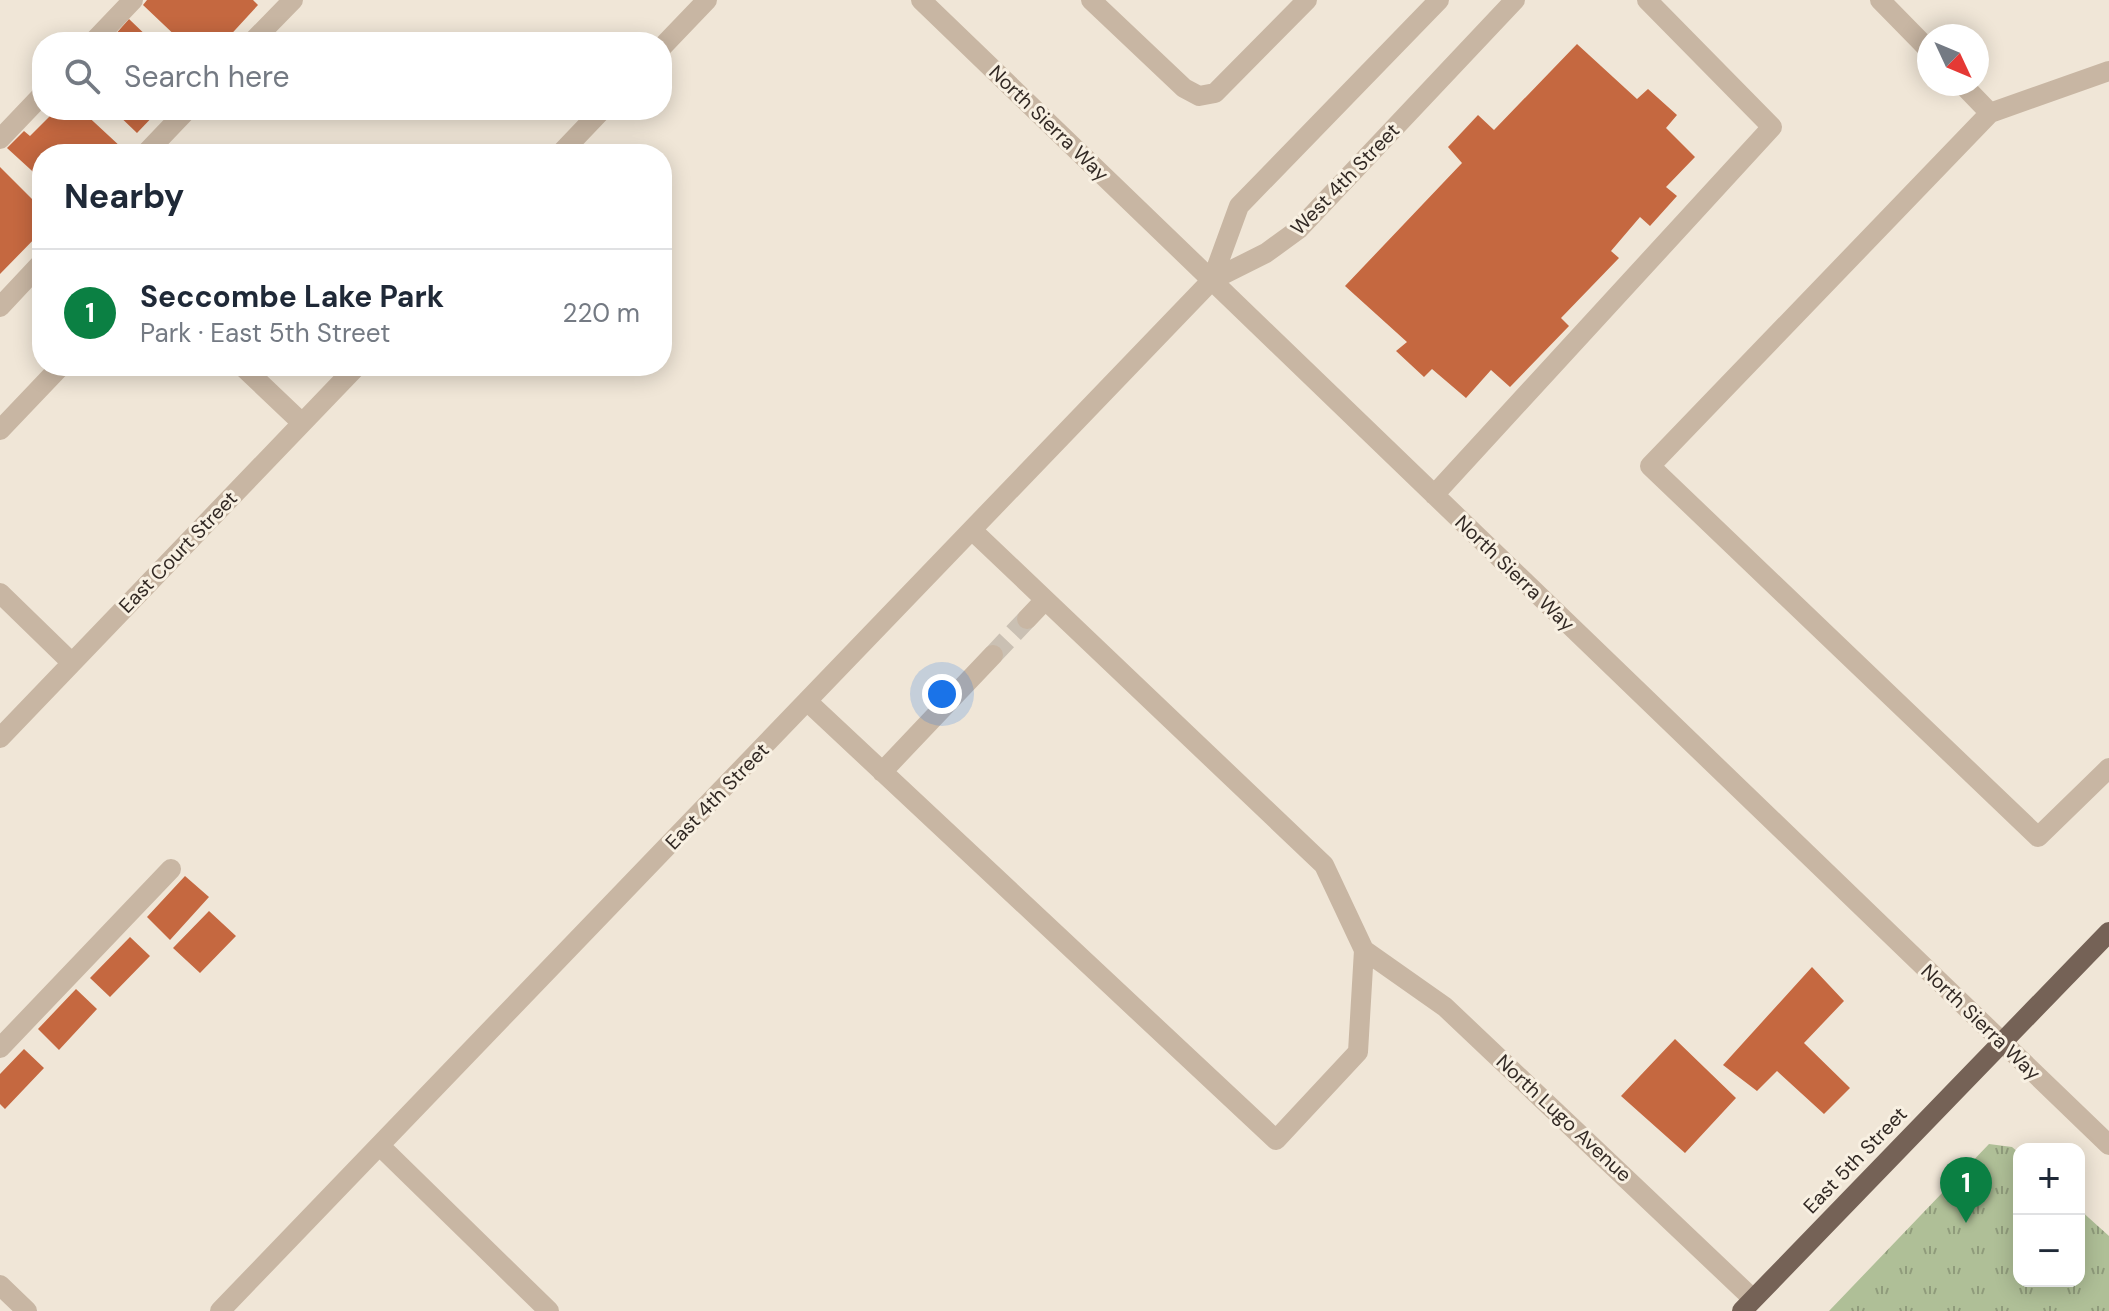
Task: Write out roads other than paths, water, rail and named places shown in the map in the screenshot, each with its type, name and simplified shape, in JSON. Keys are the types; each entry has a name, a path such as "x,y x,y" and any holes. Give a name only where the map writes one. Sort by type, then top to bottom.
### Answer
{"main road":[{"name":"East 5th Street","path":"1747,1305 2109,932"}],"street":[{"path":"103,32 133,0"},
{"path":"262,32 293,0"},
{"path":"672,37 707,0"},
{"name":"North Sierra Way","path":"921,0 2109,1145"},
{"path":"1091,0 1184,88 1199,96 1215,93 1307,0"},
{"path":"1212,280 1239,206 1439,0"},
{"name":"West 4th Street","path":"1212,280 1266,253 1299,229 1515,0"},
{"path":"1434,495 1772,127 1647,0"},
{"path":"1880,0 1917,38"},
{"path":"2109,71 1990,113 1650,466 2038,837 2109,768"},
{"path":"1974,96 1990,113"},
{"path":"0,139 32,105"},
{"path":"155,144 177,120"},
{"path":"570,144 592,120"},
{"path":"0,307 32,273"},
{"name":"East 4th Street","path":"220,1311 1212,280"},
{"path":"0,430 51,376"},
{"path":"253,376 302,423"},
{"name":"East Court Street","path":"0,738 347,376"},
{"path":"808,702 1276,1140 1358,1052 1364,950 1324,865 973,531"},
{"path":"0,593 72,663"},
{"path":"1027,619 1045,600"},
{"path":"882,772 993,655"},
{"path":"0,1048 171,869"},
{"name":"North Lugo Avenue","path":"1364,950 1445,1007 1747,1305"},
{"path":"380,1146 549,1311"},
{"path":"0,1285 27,1311"}],"tunnel":[{"path":"993,655 1027,619"}],"place":[{"name":"Seccombe Lake Park","path":"1966,1223"}]}
